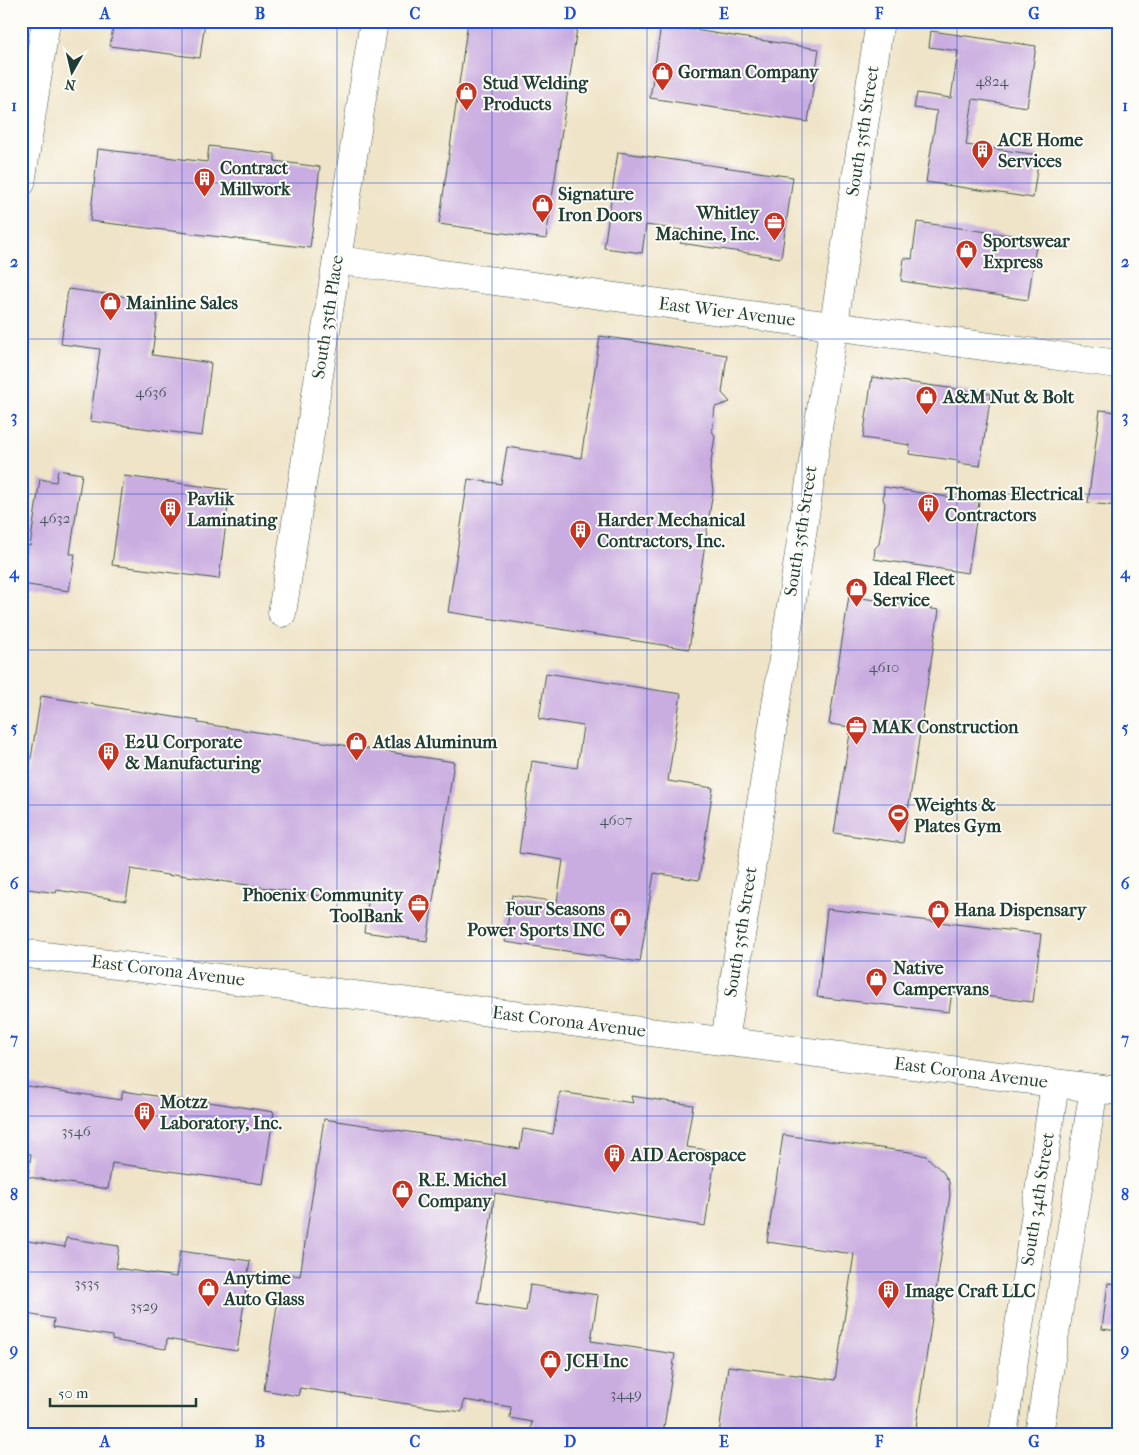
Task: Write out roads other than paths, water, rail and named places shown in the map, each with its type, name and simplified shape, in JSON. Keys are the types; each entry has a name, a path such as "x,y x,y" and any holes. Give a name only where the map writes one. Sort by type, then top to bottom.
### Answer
{"street":[{"path":"21,183 46,21"},
{"name":"South 35th Place","path":"282,613 374,21"},
{"name":"South 35th Street","path":"725,1042 880,21"},
{"name":"East Wier Avenue","path":"337,260 1118,364"},
{"name":"East Corona Avenue","path":"21,953 1106,1090"},
{"name":"South 34th Street","path":"1003,1434 1055,1084"},
{"path":"1039,1434 1106,1090"}],"place":[{"name":"Gorman Company","path":"662,91"},
{"name":"Stud Welding Products","path":"467,112"},
{"name":"ACE Home Services","path":"982,169"},
{"name":"Contract Millwork","path":"204,197"},
{"name":"Signature Iron Doors","path":"542,223"},
{"name":"Whitley Machine, Inc.","path":"775,242"},
{"name":"Sportswear Express","path":"967,270"},
{"name":"Mainline Sales","path":"110,322"},
{"name":"A&M Nut & Bolt","path":"927,416"},
{"name":"Thomas Electrical Contractors","path":"929,523"},
{"name":"Pavlik Laminating","path":"171,528"},
{"name":"Harder Mechanical Contractors, Inc.","path":"581,549"},
{"name":"Ideal Fleet Service","path":"857,608"},
{"name":"MAK Construction","path":"856,746"},
{"name":"Atlas Aluminum","path":"357,761"},
{"name":"E2U Corporate & Manufacturing","path":"109,771"},
{"name":"Weights & Plates Gym","path":"898,834"},
{"name":"Phoenix Community ToolBank","path":"419,924"},
{"name":"Hana Dispensary","path":"938,929"},
{"name":"Four Seasons Power Sports INC","path":"621,938"},
{"name":"Native Campervans","path":"877,997"},
{"name":"Motzz Laboratory, Inc.","path":"144,1131"},
{"name":"AID Aerospace","path":"615,1174"},
{"name":"R.E. Michel Company","path":"402,1209"},
{"name":"Anytime Auto Glass","path":"208,1307"},
{"name":"Image Craft LLC","path":"889,1310"},
{"name":"JCH Inc","path":"550,1380"}]}
